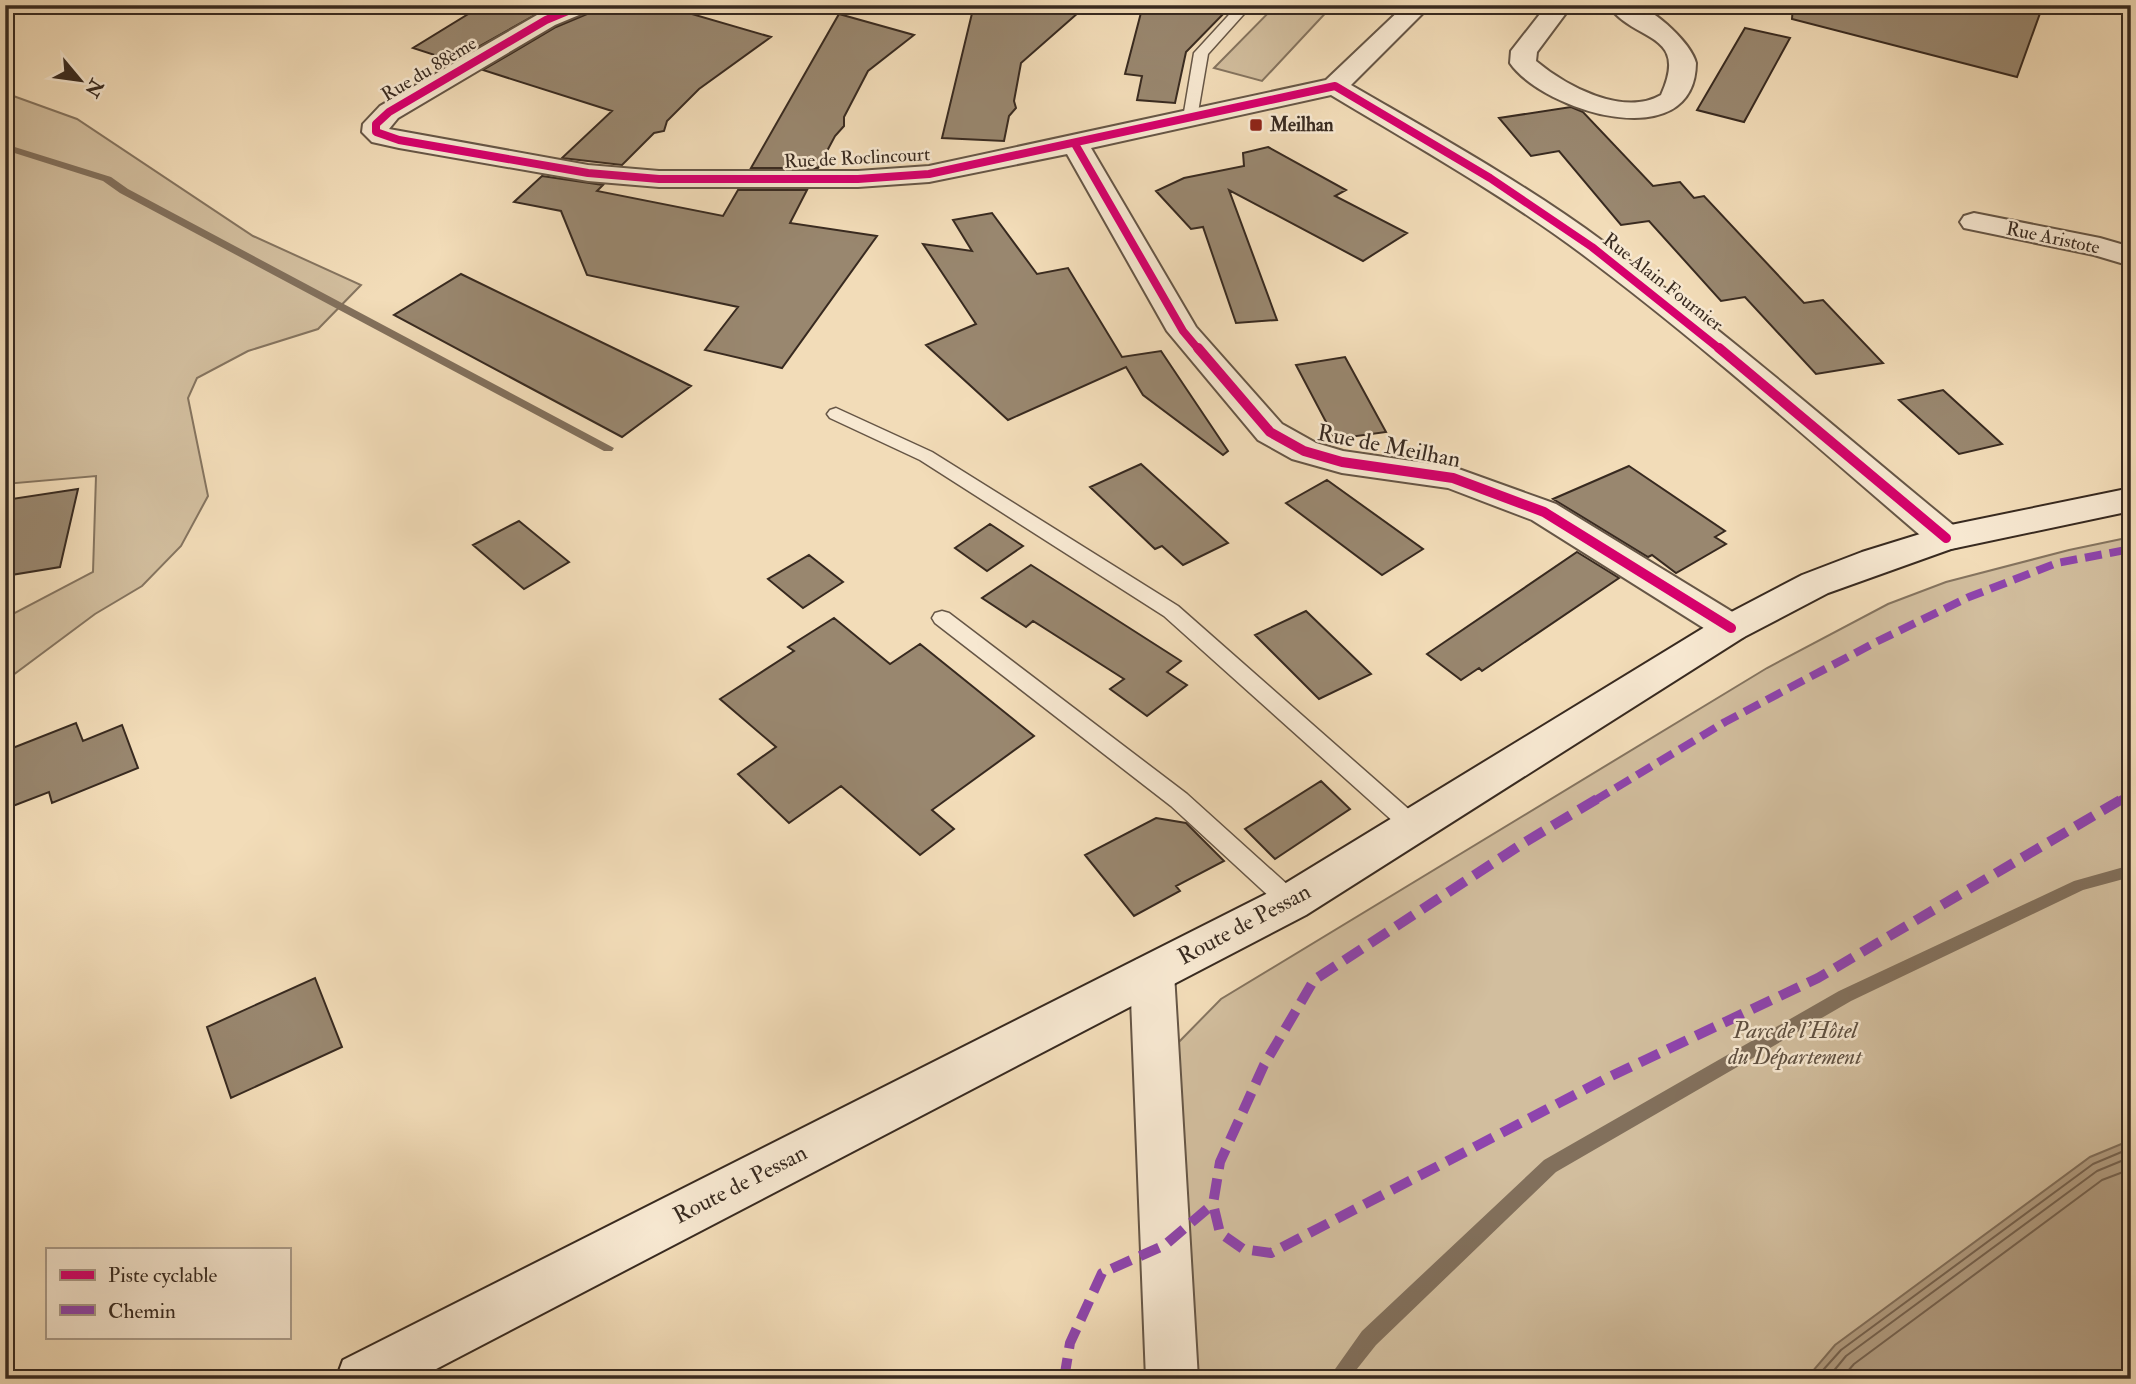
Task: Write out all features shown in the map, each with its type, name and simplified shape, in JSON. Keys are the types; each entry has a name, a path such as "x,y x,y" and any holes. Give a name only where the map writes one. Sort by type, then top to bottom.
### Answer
{"street":[{"name":"Rue du 88ème","path":"376,132 376,124 389,112 546,20 582,5"},
{"path":"1335,86 1419,5"},
{"path":"1560,5 1524,51 1523,64 1535,75 1600,105 1640,112 1659,108 1672,100 1685,69 1680,53 1666,38 1620,5"},
{"name":"Rue de Roclincourt","path":"376,132 399,140 588,173 659,179 858,179 917,175 1075,144 1335,86"},
{"name":"Rue Alain Fournier","path":"1335,86 1490,178 1592,247 1684,319 1946,538"},
{"name":"Rue de Meilhan","path":"1075,144 1184,331 1270,432 1304,451 1342,462 1453,478 1544,512 1731,628"},
{"name":"Rue Aristote","path":"1974,222 2100,247 2131,257"},
{"name":"Route de Pessan","path":"362,1379 1291,902 1731,628 1815,584 1946,538 2131,499"},
{"path":"1152,973 1172,1379"}],"lane":[{"path":"1190,118 1201,53 1245,5"},
{"path":"836,414 926,456 1171,611 1413,826"},
{"path":"942,618 1179,800 1291,902"}],"green space":[{"path":"1276,5 1333,5 1262,81 1214,68"},
{"path":"5,93 77,119 253,236 361,285 318,329 248,351 197,378 188,398 208,496 181,546 142,586 95,614 5,681 5,618 93,572 96,476 5,484"},
{"name":"Parc de l'Hôtel du Département","path":"2131,537 2131,1379 1195,1379 1173,1048 1221,999 1767,668 1888,604 1946,582"}],"water":[{"path":"2131,1140 2131,1379 1806,1379 1835,1345 2090,1157"}],"building":[{"path":"483,5 553,5 453,61 413,48"},
{"path":"596,5 661,5 771,37 699,89 667,121 664,131 654,133 622,165 562,158 612,111 483,70 556,27 592,12"},
{"path":"974,5 1087,5 1021,63 1014,101 1016,108 1009,116 1004,141 942,138"},
{"path":"1143,5 1232,5 1186,52 1175,103 1137,100 1142,76 1125,74"},
{"path":"1793,5 2043,5 2017,77 1792,19"},
{"path":"839,14 914,35 868,71 844,117 844,126 835,136 818,168 751,168"},
{"path":"1745,28 1790,38 1744,122 1697,110"},
{"path":"1571,107 1583,112 1653,186 1680,182 1694,198 1704,196 1804,303 1823,300 1883,363 1816,374 1745,297 1721,301 1649,221 1621,225 1559,151 1531,156 1499,118"},
{"path":"1268,147 1346,190 1335,196 1407,233 1363,261 1229,190 1277,320 1236,323 1203,227 1191,229 1156,191 1184,178 1244,166 1243,153"},
{"path":"542,176 603,185 597,191 723,216 738,190 807,190 790,223 877,236 782,368 705,350 738,307 587,275 561,211 514,202"},
{"path":"992,213 1037,274 1068,268 1122,357 1161,351 1228,451 1223,455 1143,395 1126,367 1008,420 926,345 976,324 923,244 972,251 953,220"},
{"path":"461,274 691,386 622,437 394,315"},
{"path":"1345,357 1386,432 1335,439 1296,365"},
{"path":"1943,390 2002,444 1959,454 1899,400"},
{"path":"1141,464 1228,543 1183,565 1162,546 1155,549 1090,487"},
{"path":"1629,466 1725,531 1715,537 1726,544 1676,573 1652,555 1648,557 1553,499"},
{"path":"1327,480 1423,549 1382,575 1286,503"},
{"path":"78,489 60,567 5,576 5,500"},
{"path":"519,521 569,562 524,589 473,545"},
{"path":"990,524 1023,546 987,571 955,548"},
{"path":"1577,552 1619,578 1482,671 1479,668 1461,680 1427,654"},
{"path":"809,555 843,582 803,608 768,579"},
{"path":"1031,565 1181,661 1167,672 1187,685 1147,716 1110,689 1124,679 1033,621 1026,627 982,598"},
{"path":"1306,611 1371,674 1319,699 1255,635"},
{"path":"834,618 890,664 920,644 1034,736 932,810 954,829 920,855 841,786 789,823 738,774 776,747 720,699 794,651 788,647"},
{"path":"76,723 83,741 122,725 138,768 52,803 49,792 5,809 5,751"},
{"path":"1321,781 1350,809 1275,859 1245,829"},
{"path":"1156,818 1186,823 1224,861 1176,886 1180,891 1134,916 1085,855"},
{"path":"315,978 342,1047 231,1098 207,1027"}],"waterway":[{"path":"5,147 107,179 124,191 608,448"},
{"path":"1337,1379 1369,1338 1550,1166 1845,996 2079,885 2131,871"}],"marked path":[{"path":"2131,549 2057,563 1969,597 1876,642 1725,722 1522,844 1314,980 1264,1065 1220,1162 1213,1204 1220,1233 1243,1249 1271,1253 1607,1078 1818,978 2131,794"},
{"path":"1064,1379 1070,1343 1102,1273 1165,1245 1213,1204"}],"cycle path":[{"path":"582,5 546,20 389,112 376,124 376,132 399,140 588,173 659,179 858,179 929,174 1335,86 1490,178 1592,247 1684,319 1946,538"},
{"path":"1075,144 1183,331 1270,432 1304,451 1342,462 1453,478 1544,512 1731,628"}],"place":[{"name":"Meilhan","path":"1256,125"}]}
